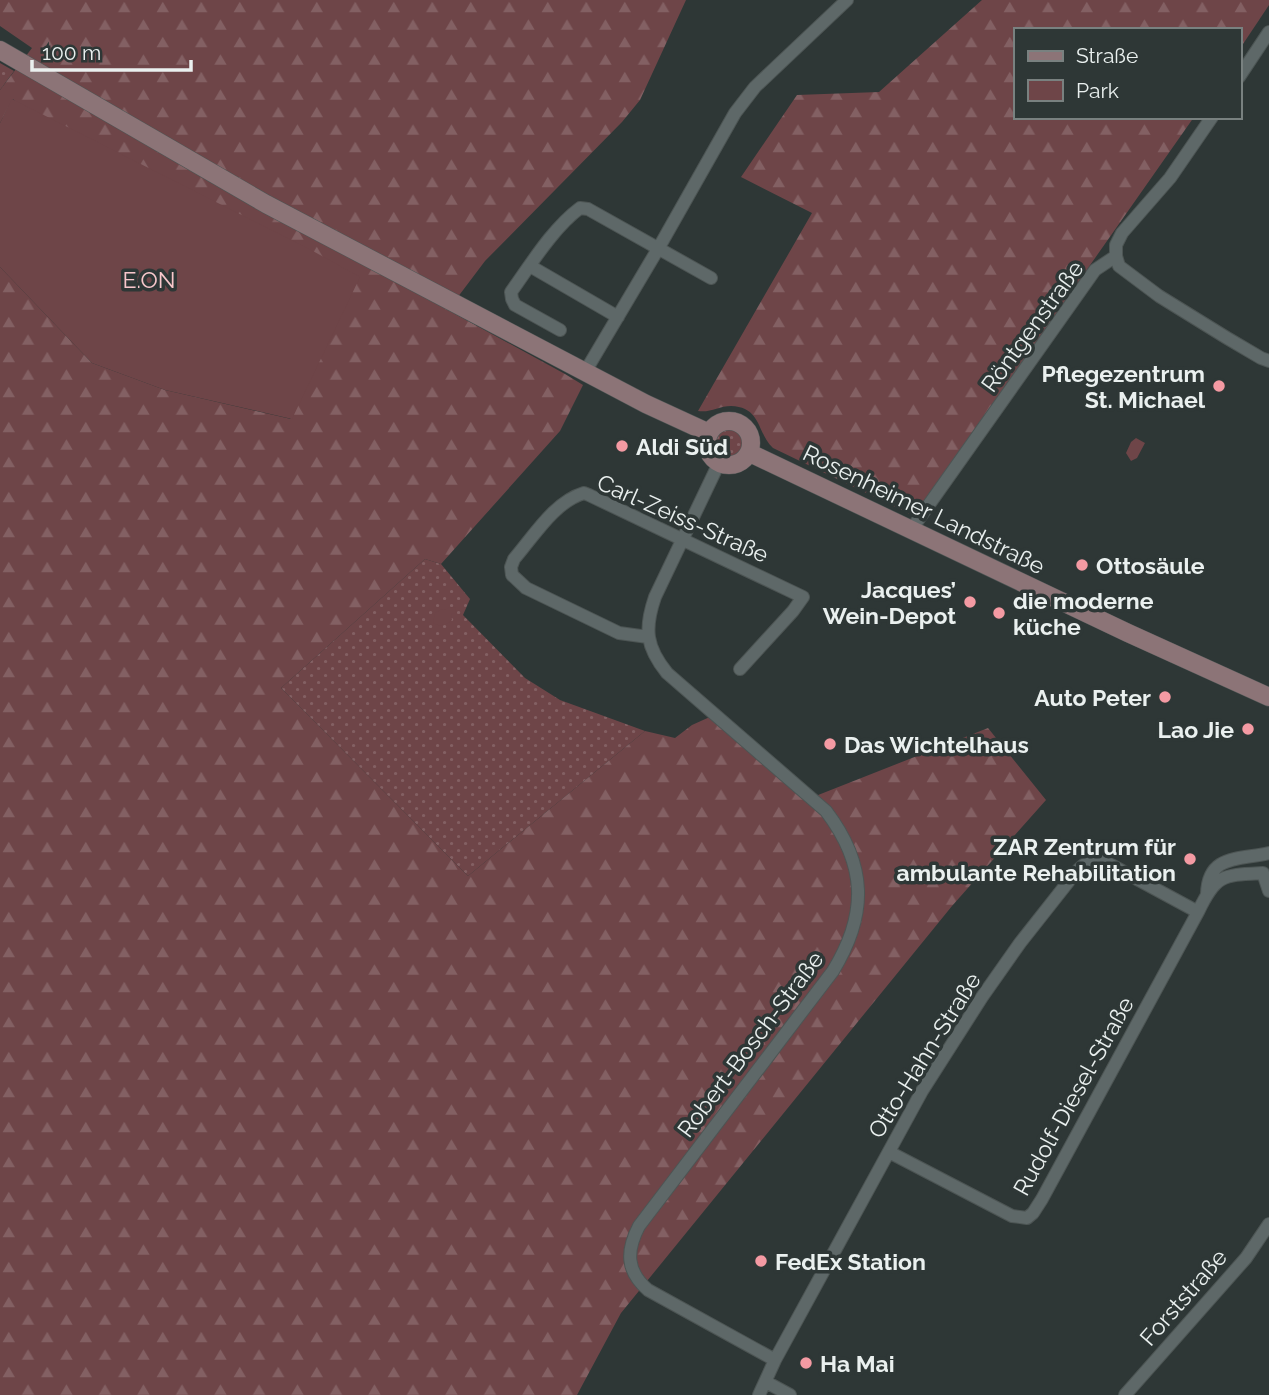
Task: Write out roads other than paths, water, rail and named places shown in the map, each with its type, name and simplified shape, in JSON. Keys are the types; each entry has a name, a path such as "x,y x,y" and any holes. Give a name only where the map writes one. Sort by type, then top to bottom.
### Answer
{"main road":[{"path":"0,50 255,198 584,372 709,433"},
{"path":"722,422 739,423 750,435 750,453 737,464 728,466 719,463 709,454 709,433 714,426 722,422"},
{"name":"Rosenheimer Landstraße","path":"750,453 1191,663 1269,697"}],"street":[{"path":"584,372 735,113 755,87 847,0"},
{"path":"1241,74 1269,32"},
{"name":"Röntgenstraße","path":"911,530 1096,270 1116,256 1116,245 1122,233 1170,178 1211,119"},
{"path":"560,330 522,310 512,299 512,292 571,215 580,208 589,209 711,278"},
{"path":"1116,256 1119,266 1159,296 1269,361"},
{"path":"530,266 618,317"},
{"path":"648,637 650,611 719,463"},
{"name":"Carl-Zeiss-Straße","path":"648,637 620,633 526,588 512,575 514,559 568,500 584,493 803,597 740,669"},
{"name":"Robert-Bosch-Straße","path":"648,637 657,661 667,673 826,811 842,833 857,878 858,907 855,924 850,940 833,971 639,1226 630,1250 634,1274 648,1290 775,1360"},
{"name":"Rudolf-Diesel-Straße","path":"1207,894 1208,878 1218,866 1229,860 1269,853"},
{"name":"Otto-Hahn-Straße","path":"759,1395 775,1360 922,1091 982,997 1076,872 1093,859 1100,859 1198,912"},
{"path":"1266,869 1266,886 1269,891"},
{"name":"Rudolf-Diesel-Straße","path":"889,1152 1012,1216 1027,1218 1033,1213 1207,894 1222,878 1266,869"},
{"name":"Forststraße","path":"1125,1395 1246,1258 1269,1224"},
{"path":"766,1382 790,1395"}],"place":[{"name":"Pflegezentrum St. Michael","path":"1219,386"},
{"name":"Aldi Süd","path":"622,446"},
{"name":"Ottosäule","path":"1082,565"},
{"name":"Jacques’ Wein-Depot","path":"970,602"},
{"name":"die moderne küche","path":"999,613"},
{"name":"Auto Peter","path":"1165,697"},
{"name":"Lao Jie","path":"1248,729"},
{"name":"Das Wichtelhaus","path":"830,744"},
{"name":"ZAR Zentrum für ambulante Rehabilitation","path":"1190,859"},
{"name":"FedEx Station","path":"761,1261"},
{"name":"Ha Mai","path":"806,1363"}],"park label":[{"name":"E.ON","path":"149,279"}]}
